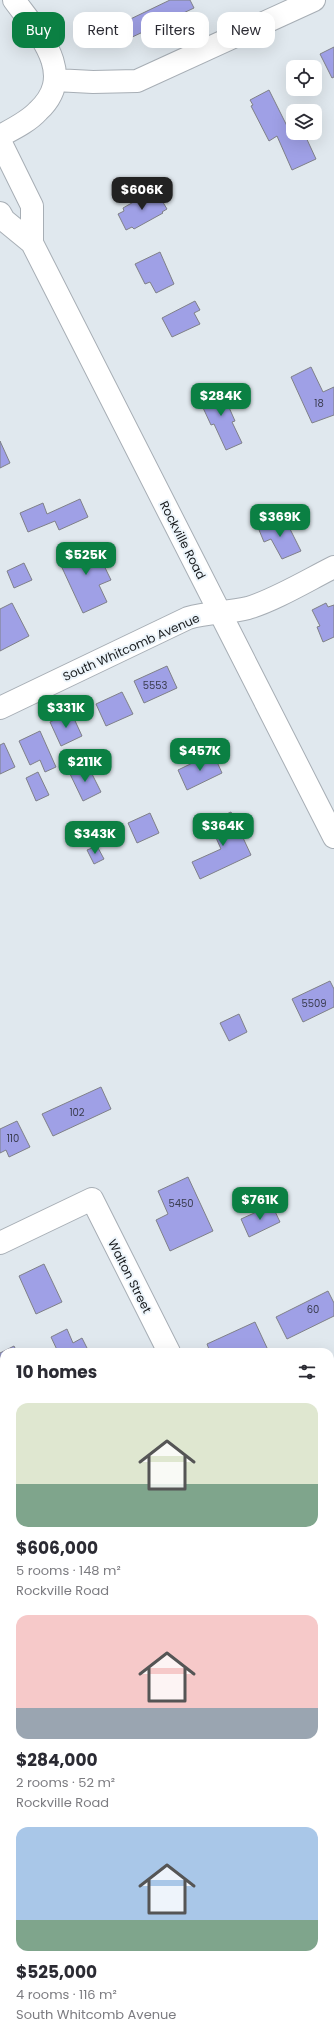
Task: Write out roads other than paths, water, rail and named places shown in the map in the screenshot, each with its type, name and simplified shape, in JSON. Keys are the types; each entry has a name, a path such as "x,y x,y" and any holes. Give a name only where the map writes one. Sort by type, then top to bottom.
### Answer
{"street":[{"path":"0,136 38,111 48,100 53,90 55,80 53,59 48,49 14,0"},
{"path":"55,80 92,82 137,80 314,0"},
{"name":"Rockville Road","path":"0,141 32,206 32,243"},
{"name":"Rockville Road","path":"0,213 4,220 32,243 334,837"},
{"name":"South Whitcomb Avenue","path":"0,708 188,618 202,614 220,613 250,607 334,568"},
{"name":"Walton Street","path":"0,1243 92,1199 167,1348"}]}
